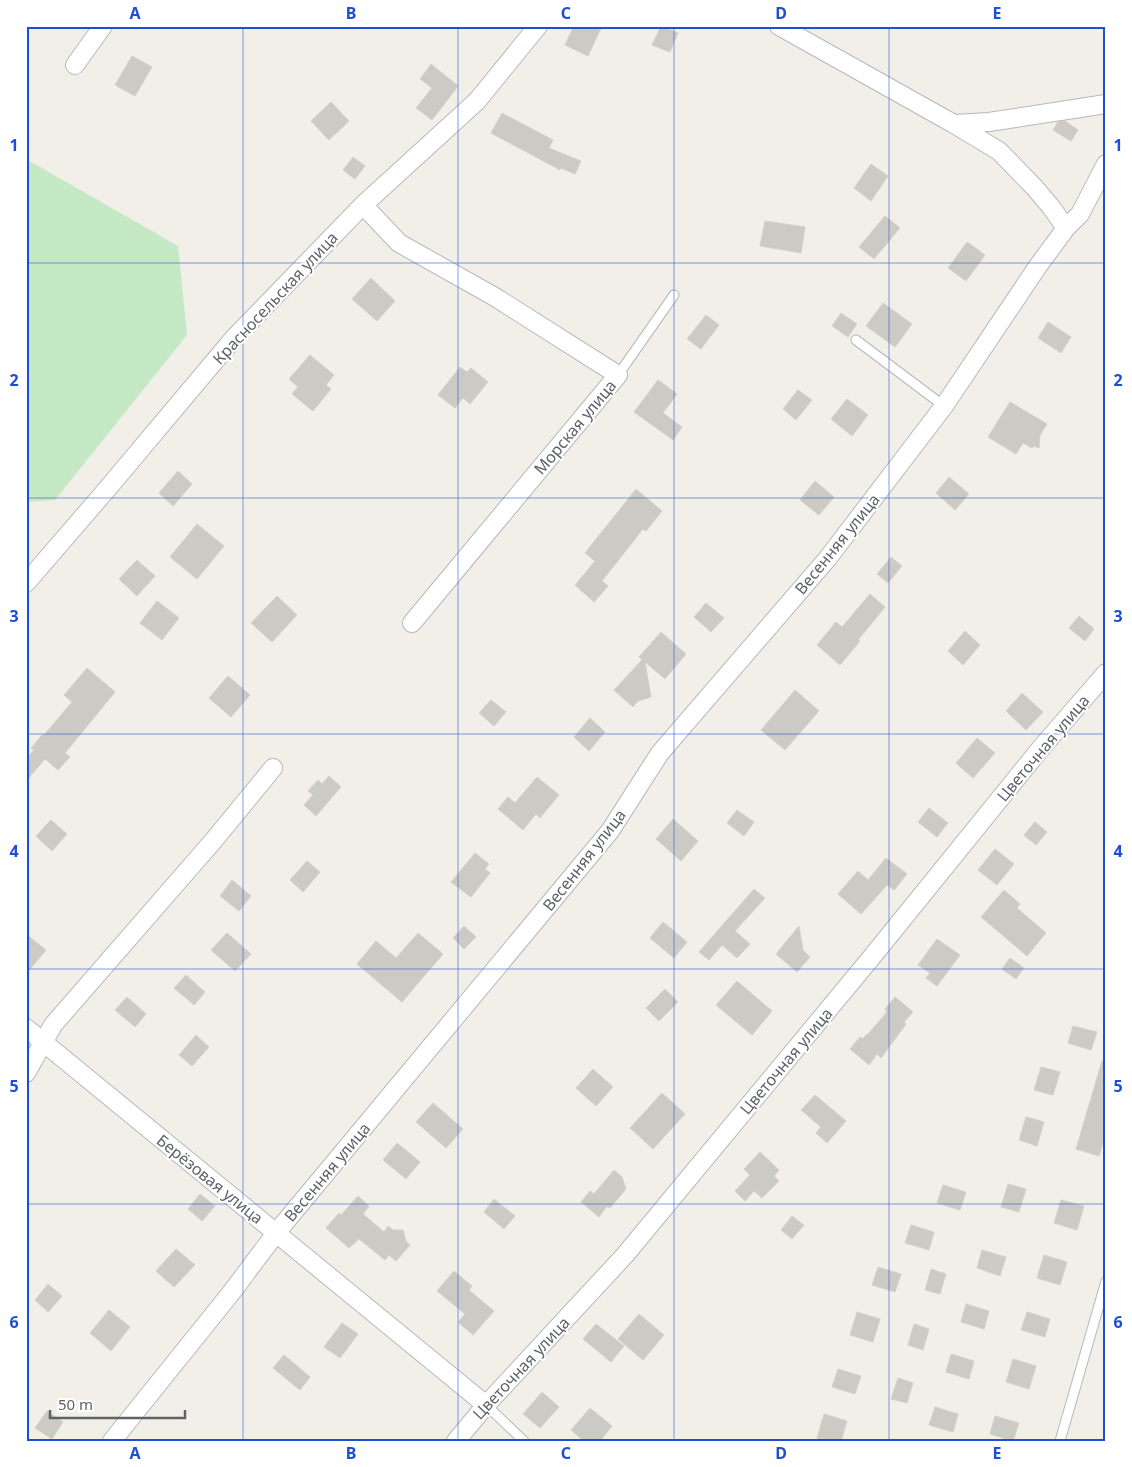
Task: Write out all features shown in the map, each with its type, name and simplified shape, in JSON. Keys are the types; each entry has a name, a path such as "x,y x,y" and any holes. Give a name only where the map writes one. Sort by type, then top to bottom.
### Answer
{"street":[{"path":"75,65 103,26"},
{"name":"Красносельская улица","path":"26,583 234,338 363,205 477,101 538,26"},
{"path":"779,26 999,151 1035,188 1066,228"},
{"path":"954,124 989,122 1106,104"},
{"name":"Весенняя улица","path":"112,1441 231,1293 276,1233 610,831 660,754 828,558 944,406 1038,266 1066,228 1080,214 1106,164"},
{"name":"Морская улица","path":"363,205 399,243 495,296 618,375 412,623"},
{"name":"Цветочная улица","path":"456,1441 486,1405 625,1255 871,958 1041,748 1106,673"},
{"path":"26,1073 53,1025 214,840 273,768"},
{"name":"Берёзовая улица","path":"26,1028 486,1405"}],"lane":[{"path":"618,375 674,294"},
{"path":"856,340 944,406"},
{"path":"1060,1441 1106,1280"},
{"path":"486,1405 524,1441"}],"green space":[{"path":"26,159 178,246 187,335 55,500 26,502"}],"building":[{"path":"574,26 602,26 588,56 565,45"},
{"path":"661,26 678,33 670,52 652,45"},
{"path":"132,56 152,67 135,96 115,85"},
{"path":"431,64 458,86 432,120 416,108 432,88 420,79"},
{"path":"331,102 349,121 329,140 311,121"},
{"path":"502,113 553,140 549,148 581,161 575,174 561,168 560,170 491,133"},
{"path":"1065,121 1078,130 1071,141 1053,130 1058,122"},
{"path":"353,157 365,166 355,179 343,170"},
{"path":"871,164 888,176 871,201 854,188"},
{"path":"885,216 900,228 874,259 859,247"},
{"path":"765,221 805,227 801,253 760,246"},
{"path":"967,242 985,255 966,281 948,268"},
{"path":"371,278 395,301 377,321 352,299"},
{"path":"883,303 912,324 895,347 866,326"},
{"path":"841,313 857,324 848,337 832,326"},
{"path":"706,315 719,325 701,349 687,339"},
{"path":"1048,322 1071,337 1061,353 1038,338"},
{"path":"310,355 334,375 326,385 331,389 313,411 292,394 298,387 289,379"},
{"path":"460,367 467,372 471,368 488,382 470,404 463,398 455,408 438,395"},
{"path":"658,380 677,394 663,413 682,427 673,440 634,412"},
{"path":"798,390 812,400 796,420 783,409"},
{"path":"847,399 868,415 852,436 831,419"},
{"path":"1010,402 1047,424 1040,435 1039,448 1034,446 1032,448 1023,443 1016,454 988,437"},
{"path":"178,471 192,484 173,506 159,493"},
{"path":"949,477 969,494 955,510 936,493"},
{"path":"815,481 834,497 819,515 800,500"},
{"path":"636,489 662,511 646,531 643,529 602,581 608,586 594,602 575,585 595,561 585,553"},
{"path":"197,524 224,546 197,579 170,557"},
{"path":"891,557 902,566 888,583 877,574"},
{"path":"137,560 155,576 137,596 119,579"},
{"path":"870,594 885,607 840,665 817,645 836,622 842,627"},
{"path":"277,596 297,615 272,642 251,623"},
{"path":"157,601 179,618 162,640 140,623"},
{"path":"706,603 724,618 711,632 694,617"},
{"path":"1079,616 1094,629 1085,641 1069,628"},
{"path":"965,631 980,645 963,665 948,651"},
{"path":"661,632 686,654 665,679 645,662 651,697 638,701 633,707 614,690 642,660 639,657"},
{"path":"87,668 115,692 65,753 70,757 58,770 45,759 26,781 26,759 34,750 31,748 72,702 64,695"},
{"path":"228,676 250,695 231,717 209,698"},
{"path":"795,690 819,711 785,750 761,730"},
{"path":"1022,693 1043,712 1026,730 1006,711"},
{"path":"491,700 506,712 494,726 479,713"},
{"path":"590,718 605,732 589,751 574,737"},
{"path":"977,738 995,753 973,778 956,763"},
{"path":"329,776 341,787 316,816 304,805 313,795 308,791 318,780 322,784"},
{"path":"537,777 559,795 540,818 536,814 523,830 498,809 508,797 515,803"},
{"path":"929,808 948,823 937,837 918,822"},
{"path":"737,810 754,822 744,836 727,823"},
{"path":"673,819 698,841 681,861 656,839"},
{"path":"51,820 67,834 52,851 36,836"},
{"path":"1035,822 1047,832 1036,845 1024,835"},
{"path":"995,849 1014,864 997,885 978,870"},
{"path":"475,853 489,864 485,869 490,873 471,897 451,882"},
{"path":"886,858 907,874 894,890 887,885 861,914 838,894 858,871 868,880"},
{"path":"307,861 320,872 303,892 290,880"},
{"path":"232,880 251,896 239,911 220,896"},
{"path":"754,889 765,898 735,931 750,944 737,958 722,945 709,960 699,952"},
{"path":"1004,890 1020,904 1017,908 1046,933 1027,956 981,917"},
{"path":"663,922 687,942 674,958 650,938"},
{"path":"464,926 476,937 464,949 453,938"},
{"path":"799,926 803,950 810,957 797,972 776,954"},
{"path":"227,933 251,954 235,971 211,950"},
{"path":"418,933 443,954 402,1002 357,964 376,941 396,958"},
{"path":"26,934 46,950 26,974"},
{"path":"937,939 960,955 937,986 926,978 930,973 918,965"},
{"path":"1010,958 1024,968 1016,979 1002,969"},
{"path":"186,975 205,992 194,1005 174,988"},
{"path":"737,981 772,1011 752,1035 716,1005"},
{"path":"665,989 678,1002 659,1021 646,1008"},
{"path":"127,997 146,1014 135,1027 115,1010"},
{"path":"895,997 913,1012 904,1022 906,1024 881,1058 877,1054 869,1065 850,1049 860,1037 863,1039 867,1035 887,1012 885,1009"},
{"path":"1073,1026 1097,1032 1091,1050 1068,1043"},
{"path":"196,1035 209,1047 192,1066 179,1055"},
{"path":"1102,1061 1106,1062 1106,1133 1099,1156 1076,1149"},
{"path":"1041,1067 1060,1072 1053,1095 1034,1090"},
{"path":"593,1069 613,1087 596,1106 576,1088"},
{"path":"662,1093 685,1114 653,1149 630,1128"},
{"path":"815,1095 846,1121 827,1143 816,1133 821,1127 801,1110"},
{"path":"433,1103 463,1129 446,1148 416,1122"},
{"path":"1026,1117 1044,1122 1037,1146 1019,1140"},
{"path":"397,1143 420,1162 406,1179 383,1160"},
{"path":"760,1152 779,1170 774,1176 779,1181 762,1198 754,1191 745,1201 735,1191 750,1175 744,1169"},
{"path":"614,1170 622,1177 626,1189 610,1208 607,1206 599,1217 581,1202 590,1191 594,1194"},
{"path":"1008,1184 1026,1189 1019,1212 1001,1207"},
{"path":"943,1185 966,1192 960,1210 937,1203"},
{"path":"200,1194 215,1206 202,1221 188,1209"},
{"path":"358,1196 369,1206 363,1214 384,1232 388,1226 393,1230 403,1230 406,1241 410,1245 396,1261 389,1255 385,1260 359,1239 349,1248 326,1228"},
{"path":"494,1199 515,1216 504,1229 484,1212"},
{"path":"1061,1200 1084,1206 1077,1230 1054,1223"},
{"path":"792,1216 804,1225 792,1239 781,1230"},
{"path":"911,1225 934,1232 929,1250 905,1243"},
{"path":"176,1249 195,1265 174,1287 156,1271"},
{"path":"982,1250 1006,1257 1000,1276 977,1268"},
{"path":"1044,1255 1067,1262 1060,1285 1037,1278"},
{"path":"878,1267 901,1274 895,1292 872,1285"},
{"path":"931,1269 946,1274 940,1294 925,1290"},
{"path":"454,1271 472,1286 469,1290 494,1311 473,1335 458,1322 465,1314 437,1291"},
{"path":"48,1284 62,1296 48,1312 35,1300"},
{"path":"966,1304 989,1311 984,1329 961,1322"},
{"path":"109,1310 130,1327 111,1351 90,1333"},
{"path":"857,1312 880,1319 873,1342 850,1335"},
{"path":"1027,1312 1050,1319 1045,1337 1021,1330"},
{"path":"639,1314 664,1335 643,1360 618,1339"},
{"path":"342,1323 358,1334 340,1358 324,1347"},
{"path":"596,1324 624,1346 611,1362 583,1339"},
{"path":"914,1324 929,1329 923,1350 908,1345"},
{"path":"951,1354 974,1361 969,1379 946,1372"},
{"path":"284,1355 310,1377 300,1390 273,1368"},
{"path":"1013,1359 1036,1366 1029,1389 1006,1382"},
{"path":"838,1369 861,1376 855,1394 832,1387"},
{"path":"898,1378 913,1383 907,1403 891,1399"},
{"path":"542,1392 559,1407 540,1428 523,1414"},
{"path":"935,1407 958,1414 953,1432 929,1425"},
{"path":"590,1408 612,1426 600,1441 584,1441 571,1430"},
{"path":"47,1411 63,1422 52,1439 35,1428"},
{"path":"824,1414 847,1421 841,1441 828,1441 817,1438"},
{"path":"995,1416 1019,1423 1013,1441 990,1434"}]}
